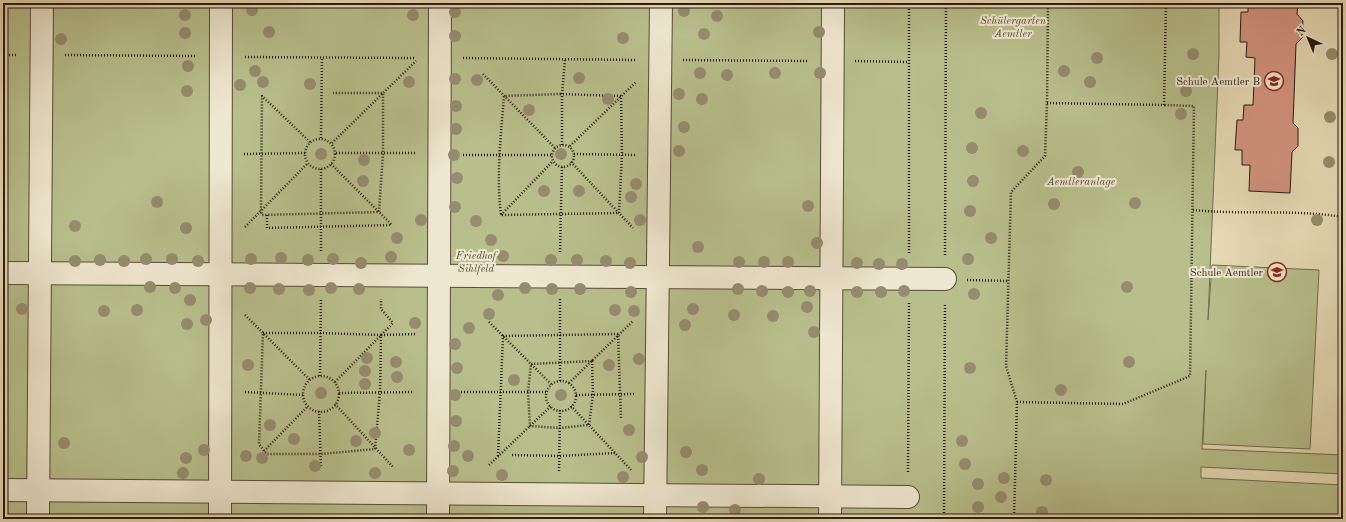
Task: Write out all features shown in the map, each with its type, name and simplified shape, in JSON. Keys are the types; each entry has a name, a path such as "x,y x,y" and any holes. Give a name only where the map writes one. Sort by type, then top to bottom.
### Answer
{"lane":[{"path":"38,519 42,3"},
{"path":"220,519 221,3"},
{"path":"438,519 428,494 439,334 440,3"},
{"path":"655,519 660,3"},
{"path":"830,519 833,3"},
{"path":"3,273 40,273 220,283 381,275 439,276 658,287 832,279 945,279"},
{"path":"3,490 908,497"}],"path":[{"path":"1014,519 1017,402 1006,366 1011,192 1045,156 1048,3"},
{"path":"1164,105 1166,3"},
{"path":"321,138 322,57"},
{"path":"332,143 419,58"},
{"path":"562,145 562,95 565,59"},
{"path":"570,146 660,60"},
{"path":"483,74 555,148"},
{"path":"333,93 383,93"},
{"path":"379,212 383,153 383,93"},
{"path":"310,142 262,96 262,215 379,212"},
{"path":"504,96 621,96"},
{"path":"501,216 500,154 504,96"},
{"path":"619,213 622,155 621,96"},
{"path":"1017,402 1123,404 1190,376 1194,106 1047,103"},
{"path":"321,138 332,143 336,153 331,164 325,168 318,169 308,163 305,149 310,142 321,138"},
{"path":"562,145 570,146 574,154 571,162 569,165 559,166 554,161 552,155 555,148 562,145"},
{"path":"221,154 305,153"},
{"path":"336,153 421,153"},
{"path":"574,154 659,154"},
{"path":"462,155 552,155"},
{"path":"501,216 554,161"},
{"path":"571,162 658,252"},
{"path":"220,251 308,163"},
{"path":"267,215 267,228 392,225 331,164"},
{"path":"1193,210 1327,214 1343,216"},
{"path":"501,216 619,213"},
{"path":"335,382 393,323 381,309 381,275"},
{"path":"945,279 1008,281"},
{"path":"220,283 263,333 310,380"},
{"path":"569,383 618,334 658,287"},
{"path":"489,322 552,385"},
{"path":"263,333 381,335 439,334"},
{"path":"263,333 259,444 264,451 267,454 321,454 375,449"},
{"path":"503,336 618,334"},
{"path":"618,334 621,419"},
{"path":"375,449 380,392 381,335"},
{"path":"498,456 503,336"},
{"path":"531,364 592,361"},
{"path":"589,425 593,394 592,361"},
{"path":"530,426 528,392 531,364"},
{"path":"320,376 331,379 335,382 339,393 336,404 325,411 319,411 308,406 304,394 306,384 310,380 320,376"},
{"path":"560,381 569,383 575,390 576,394 575,400 571,406 565,410 560,410 550,406 546,397 547,392 552,385 560,381"},
{"path":"460,384 460,392 547,392"},
{"path":"220,391 304,394"},
{"path":"339,393 419,392"},
{"path":"576,394 656,393"},
{"path":"336,404 375,449 428,494"},
{"path":"264,451 308,406"},
{"path":"489,465 550,406"},
{"path":"571,406 655,495"},
{"path":"559,495 560,410"},
{"path":"319,411 322,493"},
{"path":"530,426 560,428 589,425"},
{"path":"512,455 559,456 616,453"}],"green space":[{"name":"Friedhof Sihlfeld","path":"3,3 1219,3 1219,55 1208,320 1212,265 1319,270 1310,449 1203,444 1206,370 1202,449 1343,455 1343,474 1201,467 1201,478 1343,485 1343,519 3,519"}],"building":[{"name":"Schule Aemtler B","path":"1248,3 1298,3 1297,14 1303,21 1302,38 1296,44 1293,123 1298,128 1298,146 1292,152 1290,193 1249,191 1250,165 1242,165 1242,150 1235,150 1237,120 1243,120 1244,105 1253,105 1255,58 1246,57 1247,42 1240,42 1241,12 1248,12"}],"place":[{"name":"Schule Aemtler B","path":"1274,81"},
{"name":"Schule Aemtler","path":"1277,272"}],"park label":[{"name":"Schülergarten Aemtler","path":"1013,26"},
{"name":"Aemtleranlage","path":"1081,181"}]}
